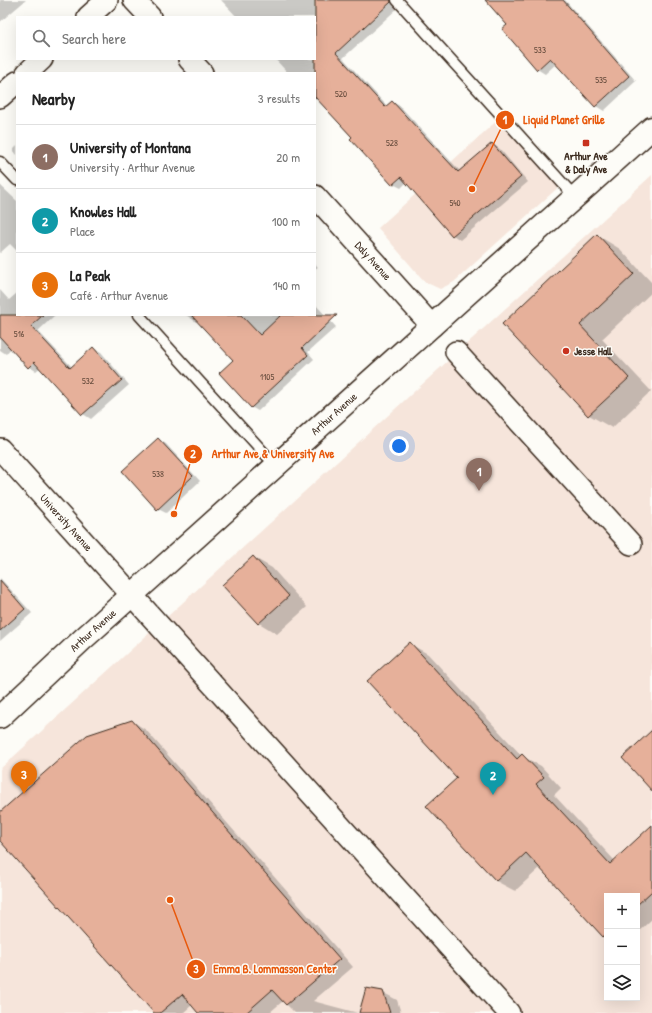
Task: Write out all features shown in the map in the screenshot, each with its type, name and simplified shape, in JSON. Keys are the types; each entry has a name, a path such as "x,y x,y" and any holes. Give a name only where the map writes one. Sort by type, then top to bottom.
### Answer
{"street":[{"path":"89,16 107,0"},
{"path":"134,0 149,16"},
{"path":"28,72 41,60"},
{"path":"190,60 201,72"},
{"path":"0,97 16,83"},
{"name":"Arthur Avenue","path":"0,717 133,595 652,128"},
{"name":"Daly Avenue","path":"316,197 432,326"},
{"path":"456,352 631,544"},
{"name":"University Avenue","path":"0,449 509,1013"}],"lane":[{"path":"397,0 575,197"},
{"path":"0,162 16,179"},
{"path":"140,316 276,466"}],"shaded area":[{"path":"502,116 563,183 454,282 440,289 425,282 378,228"},
{"path":"652,175 652,1013 0,1013 0,769"}],"building":[{"path":"315,0 391,0 391,2 336,53 385,107 392,101 458,172 492,143 521,177 452,236 401,177 392,185 350,139 352,137 316,98"},
{"path":"485,0 563,0 629,76 595,107 550,58 537,70 502,29 507,25"},
{"name":"Jesse Hall","path":"597,234 634,274 580,325 629,378 588,416 502,324"},
{"path":"0,315 42,316 31,326 70,368 93,347 122,380 82,415 34,362 28,368 0,337"},
{"path":"337,315 302,348 308,355 251,408 219,373 233,360 192,316 242,316 260,335 280,316"},
{"path":"158,438 193,476 157,510 122,471"},
{"path":"253,556 289,596 258,624 222,585"},
{"path":"0,580 25,609 0,631"},
{"path":"410,642 517,759 522,754 544,777 536,784 610,864 652,825 652,891 640,902 640,893 604,893 603,937 526,853 496,881 426,806 457,778 367,681"},
{"path":"132,720 340,959 286,1005 272,990 246,1013 198,1013 182,994 160,1013 154,1013 0,841 0,812 87,735"},
{"path":"652,730 652,791 622,758"},
{"path":"366,988 383,991 390,1013 359,1013"}],"place":[{"name":"Arthur Ave & Daly Ave","path":"586,143"},
{"name":"Liquid Planet Grille","path":"472,189"},
{"name":"Jesse Hall","path":"566,351"},
{"name":"University of Montana","path":"479,491"},
{"name":"Arthur Ave & University Ave","path":"174,514"},
{"name":"La Peak","path":"24,794"},
{"name":"Knowles Hall","path":"493,795"},
{"name":"Emma B. Lommasson Center","path":"170,900"}]}
